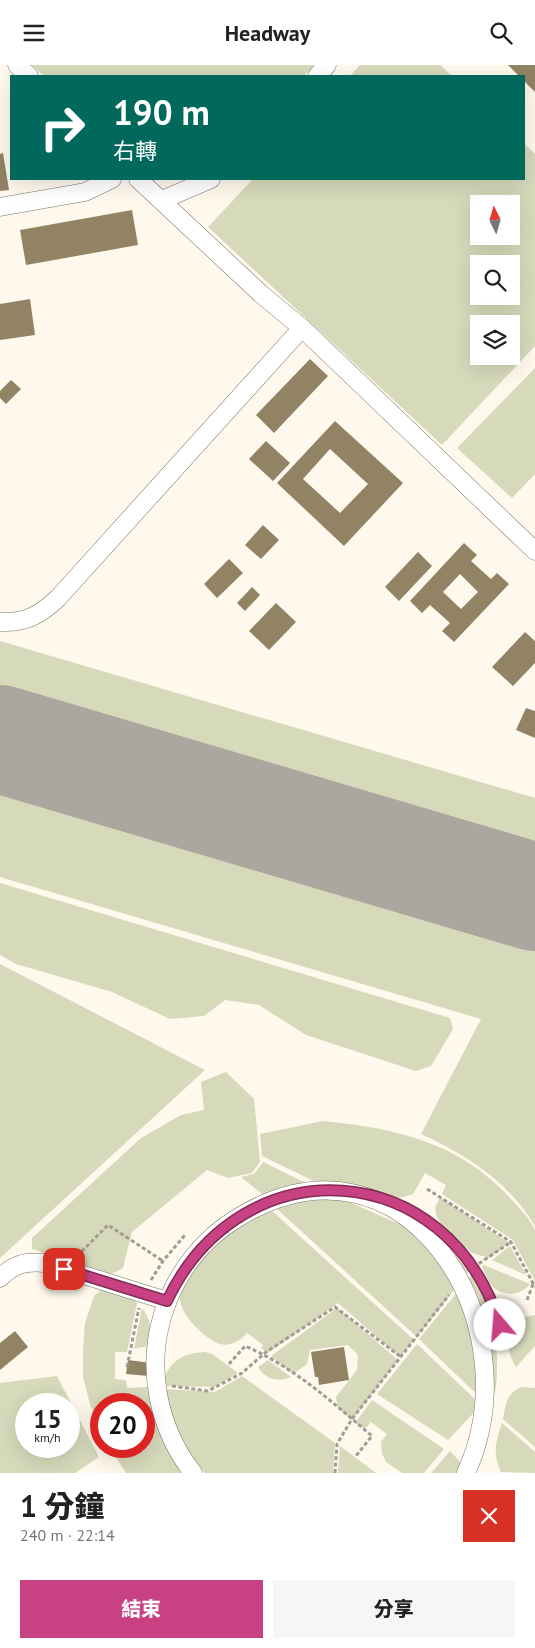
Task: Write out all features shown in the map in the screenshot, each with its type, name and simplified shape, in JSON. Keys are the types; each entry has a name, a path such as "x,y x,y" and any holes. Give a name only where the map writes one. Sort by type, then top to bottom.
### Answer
{"lane":[{"path":"17,65 28,75"},
{"path":"318,75 327,65"},
{"path":"0,207 85,192 110,180"},
{"path":"139,180 262,294 302,328 535,551"},
{"path":"162,200 208,180"},
{"path":"0,622 28,620 42,613 58,598 302,328"},
{"path":"193,1473 174,1444 166,1425 156,1384 157,1342 167,1301 187,1265 215,1233 250,1210 290,1195 332,1191 374,1196 413,1211 431,1222 457,1245"},
{"path":"0,1278 12,1267 27,1261 45,1263 167,1301"},
{"path":"466,1473 484,1447 500,1408"}],"path":[{"path":"427,1189 511,1242 534,1285 527,1300"},
{"path":"64,1269 108,1225 163,1261"},
{"path":"467,1272 511,1242"},
{"path":"335,1473 337,1444 352,1419 455,1287"},
{"path":"156,1384 208,1391 242,1373 266,1352 335,1307 401,1357"},
{"path":"229,1364 245,1346 267,1356 313,1386 372,1436 355,1457"}],"green space":[{"path":"32,65 314,65 305,75 43,75"},
{"path":"360,65 440,65 451,75 351,75"},
{"path":"525,144 535,154 535,346 520,362 520,315 470,315 470,365 517,365 442,445 208,227 252,180 525,180"},
{"path":"535,368 535,474 512,498 457,448"},
{"path":"0,641 535,798 535,856 0,698"},
{"path":"0,787 535,945 535,1226 513,1196 486,1171 455,1151 421,1134 481,1019 0,877"},
{"path":"0,883 450,1018 453,1029 431,1066 416,1071 306,1035 259,1005 225,1000 204,1016 170,1019 112,992 16,964 0,955"},
{"path":"0,964 205,1070 0,1258"},
{"path":"226,1072 254,1099 260,1162 252,1173 228,1178 207,1170 132,1232 123,1268 111,1274 32,1249 32,1238 141,1138 181,1115 204,1110 201,1082"},
{"path":"323,1121 375,1128 400,1134 424,1141 469,1163 510,1198 533,1227 535,1231 535,1281 513,1240 442,1194 446,1185 425,1173 413,1194 400,1198 353,1187 324,1186 262,1156 260,1134"},
{"path":"263,1162 312,1186 288,1190 266,1197 241,1177 254,1174"},
{"path":"340,1198 431,1238 449,1248 469,1271 417,1337 276,1208 294,1202"},
{"path":"440,1198 509,1243 489,1258 472,1253 442,1225 436,1215 435,1207"},
{"path":"271,1210 414,1340 400,1357 338,1303 268,1353 261,1348 263,1345 247,1333 235,1342 224,1345 207,1337 194,1325 184,1311 180,1297 182,1287 195,1265 234,1228 246,1220"},
{"path":"510,1246 526,1275 492,1260"},
{"path":"484,1265 530,1284 523,1291 508,1294 498,1291 489,1281 482,1267"},
{"path":"472,1274 480,1287 491,1316 496,1347 497,1378 495,1393 485,1402 419,1339"},
{"path":"103,1288 132,1298 137,1303 127,1352 115,1352 115,1379 126,1380 127,1388 149,1387 151,1393 90,1393 90,1404 83,1377 83,1352 85,1323 94,1296"},
{"path":"142,1308 149,1322 151,1336 147,1346 134,1349"},
{"path":"337,1308 398,1360 352,1420 338,1408 336,1397 357,1370 358,1355 348,1345 310,1350 307,1364 293,1374 271,1356"},
{"path":"535,1315 535,1346 516,1367 509,1350 509,1331 516,1321"},
{"path":"417,1344 481,1405 448,1440 377,1394"},
{"path":"205,1352 212,1354 238,1373 214,1387 163,1386 168,1371 177,1360 190,1354"},
{"path":"268,1360 291,1377 277,1380 268,1377 258,1367"},
{"path":"57,1376 66,1393 15,1393 15,1458 80,1458 80,1420 90,1440 90,1458 98,1458 75,1473 0,1473 0,1383"},
{"path":"242,1376 335,1443 333,1473 205,1473 197,1464 179,1434 165,1389 215,1392"},
{"path":"521,1387 535,1388 535,1447 503,1419 510,1396"},
{"path":"372,1400 444,1449 424,1473 402,1473 386,1462 382,1453 381,1442 387,1434 371,1422 365,1429 355,1423"},
{"path":"155,1402 184,1473 126,1473 117,1458 155,1458"},
{"path":"502,1423 535,1452 535,1473 501,1472 498,1465 496,1447"},
{"path":"340,1446 376,1473 338,1473"},
{"path":"450,1451 462,1464 461,1470 457,1473 431,1473"}],"building":[{"path":"508,65 535,65 535,92 525,82 525,75 518,75"},
{"path":"3,153 9,190 0,191 0,154"},
{"path":"132,210 138,245 26,265 20,230"},
{"path":"30,299 35,335 0,340 0,304"},
{"path":"310,359 328,376 274,433 256,415"},
{"path":"11,380 21,389 6,404 0,398 0,391"},
{"path":"335,421 403,483 344,546 277,483","holes":["330,449 368,484 340,513 303,479"]},
{"path":"266,441 290,463 273,481 249,459"},
{"path":"263,525 279,540 261,559 245,545"},
{"path":"464,543 477,555 471,561 491,579 497,573 509,584 454,642 442,631 450,623 430,605 422,613 410,601","holes":["460,574 478,592 461,609 443,592"]},
{"path":"418,552 432,566 399,601 385,587"},
{"path":"229,559 243,573 217,598 204,584"},
{"path":"252,587 260,595 245,611 237,603"},
{"path":"276,603 296,622 269,650 249,631"},
{"path":"525,632 535,641 535,663 513,686 492,667"},
{"path":"526,708 535,711 535,738 516,730"},
{"path":"15,1331 28,1347 0,1370 0,1343"},
{"path":"344,1347 349,1380 319,1385 318,1377 315,1377 311,1352"},
{"path":"128,1360 151,1363 149,1376 126,1374"}],"runway":[{"path":"0,739 535,897"}],"route":[{"path":"64,1269 167,1301 176,1282 200,1248 215,1233 250,1210 270,1201 300,1193 353,1192 374,1196 413,1211 447,1235 462,1250 486,1285 500,1325"}]}
